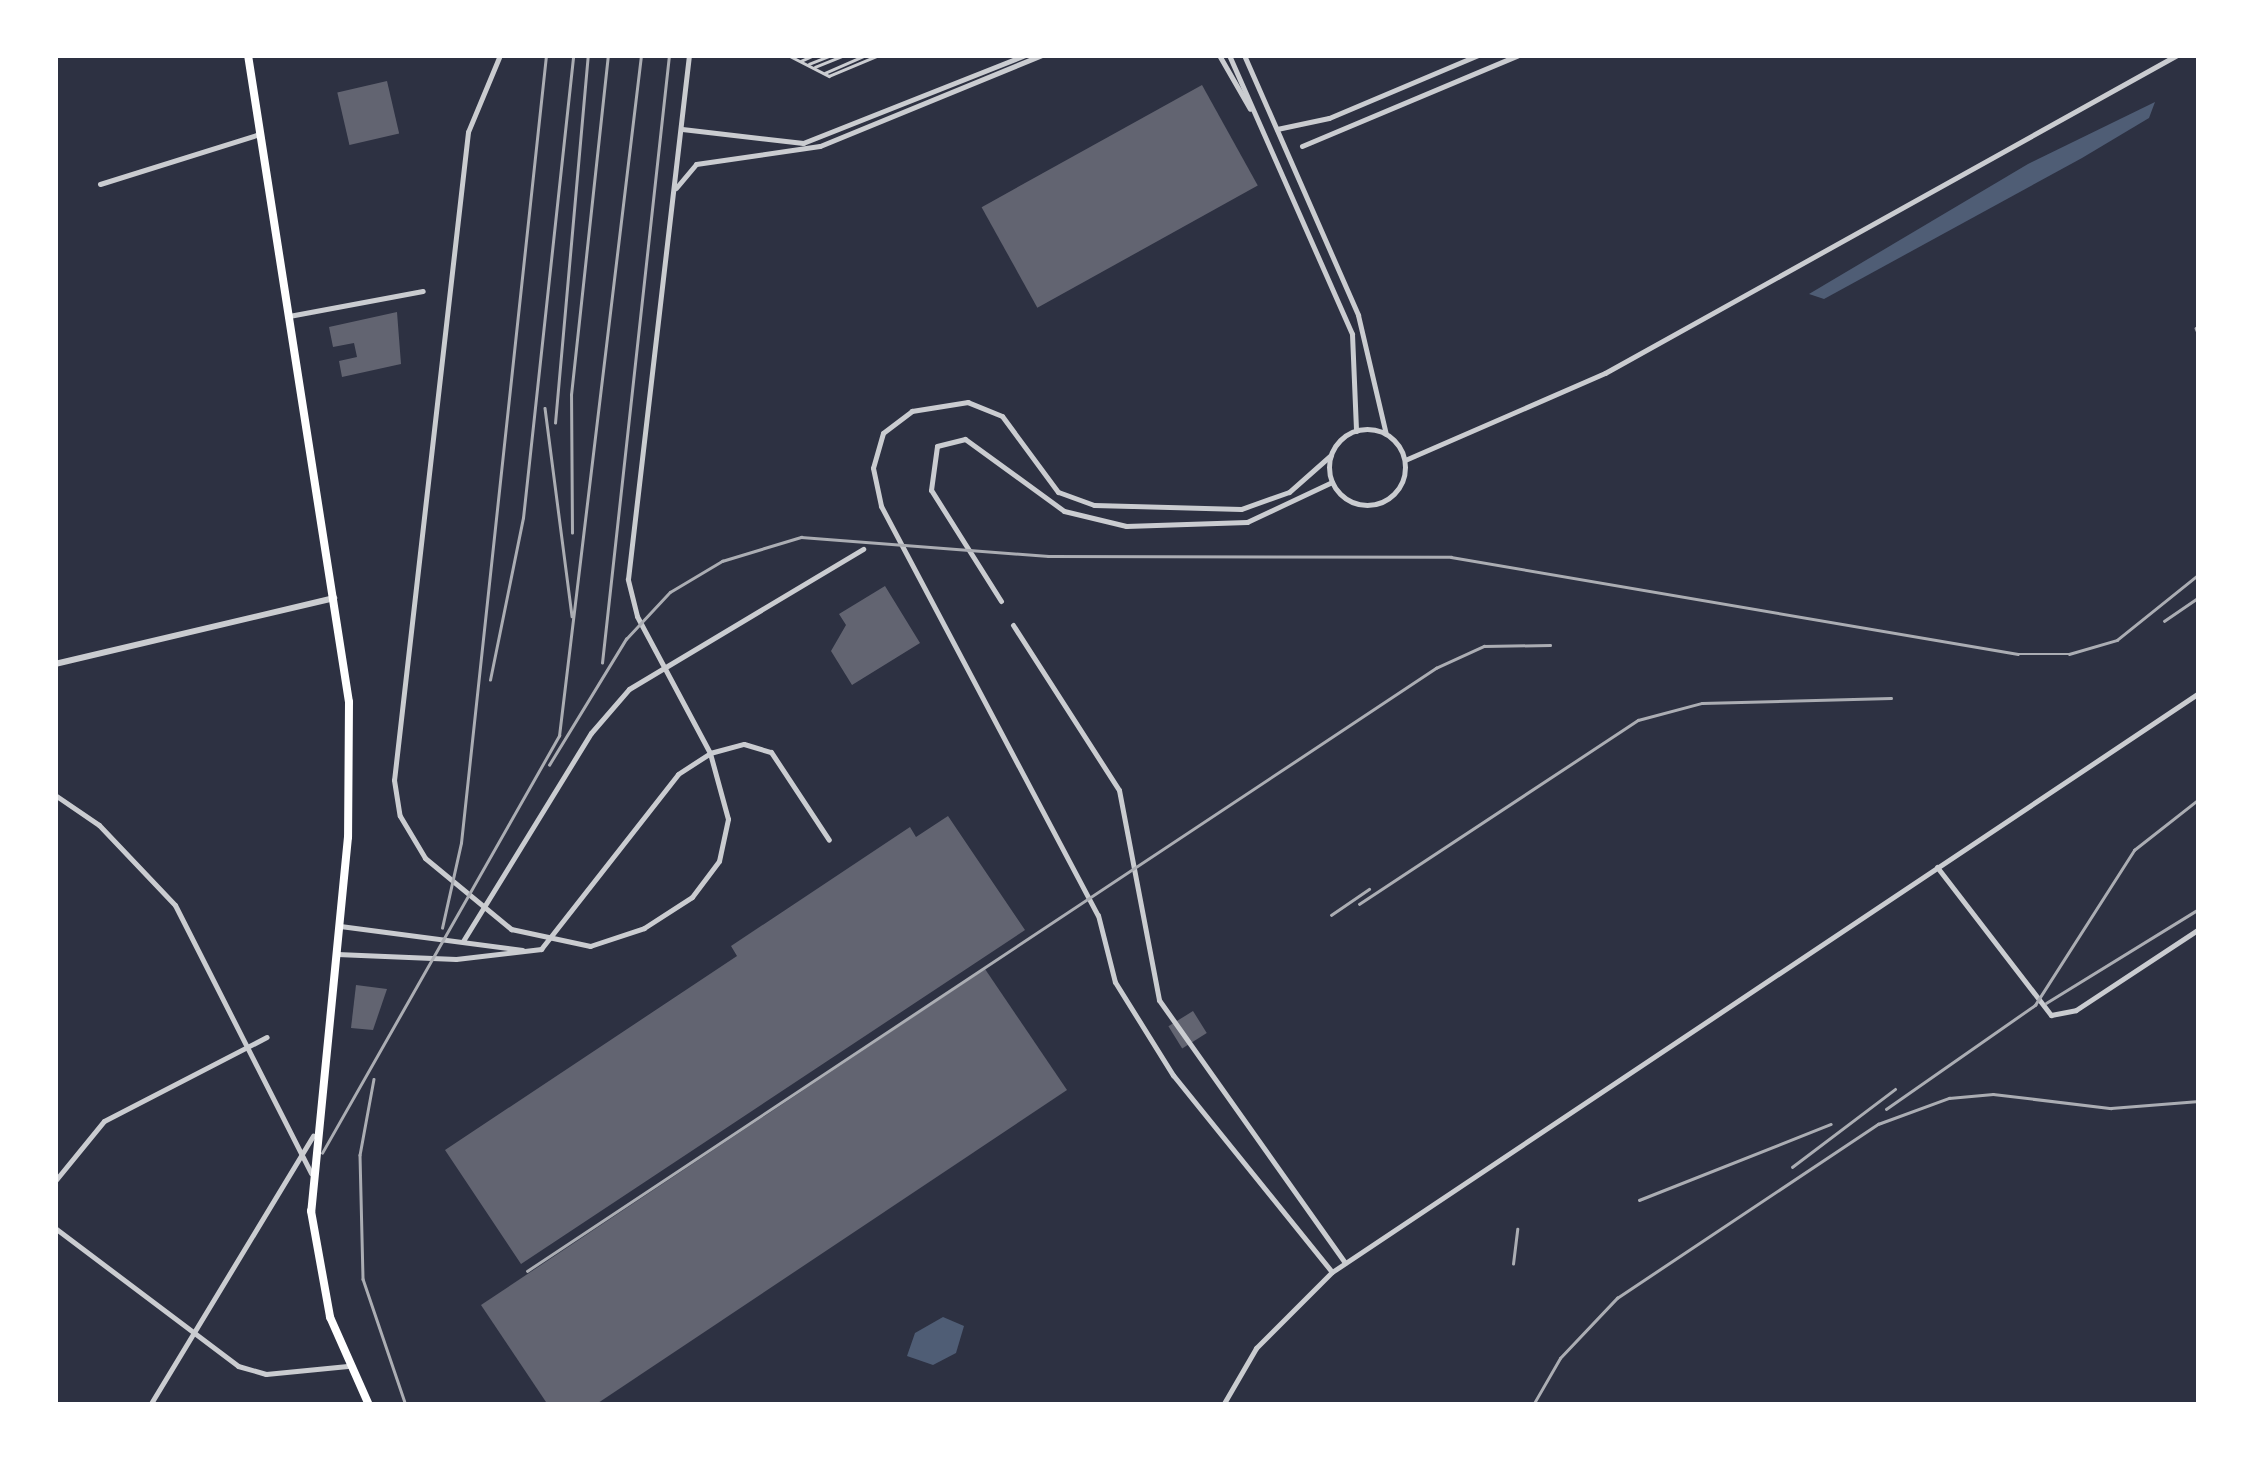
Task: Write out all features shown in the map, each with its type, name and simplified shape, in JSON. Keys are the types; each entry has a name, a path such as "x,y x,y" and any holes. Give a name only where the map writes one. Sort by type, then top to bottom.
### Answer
{"main road":[{"path":"248,55 335,598 352,762 311,1173 317,1264 348,1366 369,1405"}],"street":[{"path":"500,55 468,132 394,780 400,816 425,858 511,929 590,946 644,928 692,897 719,861 728,819 710,753 662,662 628,579 690,55"},
{"path":"682,128 803,143 1024,55"},
{"path":"675,191 696,164 820,146 1042,55"},
{"path":"1219,55 1262,130"},
{"path":"1229,55 1352,334 1362,392 1356,431 1288,492 1241,509 1094,506 1058,492 1002,416 968,402 936,402 883,434 873,468 881,506 1098,915 1115,982 1173,1075 1332,1272"},
{"path":"1244,55 1358,315 1386,434 1405,460 1402,484 1372,505 1348,501 1332,482 1331,455"},
{"path":"1277,128 1329,118 1478,55"},
{"path":"1302,146 1518,55"},
{"path":"1405,460 1574,389 2176,55"},
{"path":"100,184 260,134"},
{"path":"290,316 423,291"},
{"path":"1356,431 1386,434"},
{"path":"1001,602 931,490 937,446 965,439 1064,511 1126,526 1248,522 1332,482"},
{"path":"462,942 591,733 662,662 863,550"},
{"path":"55,664 335,598"},
{"path":"1014,625 1119,790 1158,1000 1344,1263"},
{"path":"1223,1405 1256,1348 1344,1263 2199,692"},
{"path":"334,954 456,959 530,951 561,935 678,774 710,753 744,744 772,752 828,840"},
{"path":"55,794 99,825 175,905 311,1173"},
{"path":"1937,866 2051,1015 2076,1010 2199,929"},
{"path":"338,926 530,951"},
{"path":"55,1180 104,1121 268,1037"},
{"path":"150,1405 313,1136"},
{"path":"55,1228 192,1333 266,1374 348,1366"}],"lane":[{"path":"800,61 814,55"},
{"path":"807,65 830,55"},
{"path":"814,68 844,55"},
{"path":"824,74 866,55"},
{"path":"824,74 879,55"},
{"path":"792,56 824,74"}],"water":[{"path":"2155,102 2149,118 2082,158 1824,299 1809,294 2028,164"},
{"path":"943,1317 964,1326 956,1353 933,1365 907,1356 915,1333"}],"building":[{"path":"387,81 399,134 349,145 337,92"},
{"path":"1202,85 1258,186 1037,308 982,207"},
{"path":"397,312 401,364 342,377 339,361 357,357 354,343 333,347 329,327"},
{"path":"885,586 920,643 852,685 831,651 846,625 839,614"},
{"path":"948,816 1025,930 521,1264 445,1150 737,956 731,946 910,827 916,837"},
{"path":"985,969 1067,1090 595,1405 548,1405 481,1305"},
{"path":"356,985 387,989 373,1030 351,1028"},
{"path":"1193,1011 1207,1033 1182,1048 1168,1026"}],"railway":[{"path":"442,928 461,843 546,55"},
{"path":"490,680 523,518 573,55"},
{"path":"555,423 588,55"},
{"path":"572,533 571,395 608,55"},
{"path":"322,1153 559,736 641,55"},
{"path":"602,663 669,55"},
{"path":"2196,328 2199,335"},
{"path":"545,408 572,616"},
{"path":"549,765 626,639 670,592 722,561 801,537 1048,556 1451,557 2018,654 2069,654 2117,640 2199,574"},
{"path":"2164,621 2199,597"},
{"path":"527,1271 1436,668 1484,646 1550,645"},
{"path":"1359,904 1638,720 1702,703 1891,698"},
{"path":"1886,1109 2035,1005 2134,850 2199,799"},
{"path":"1331,915 1369,889"},
{"path":"2046,1003 2199,909"},
{"path":"374,1079 360,1155 363,1279 406,1405"},
{"path":"1792,1167 1895,1089"},
{"path":"1533,1405 1560,1358 1617,1298 1878,1124 1949,1098 1993,1094 2111,1108 2199,1101"},
{"path":"1639,1200 1831,1124"},
{"path":"1513,1264 1517,1229"}]}
